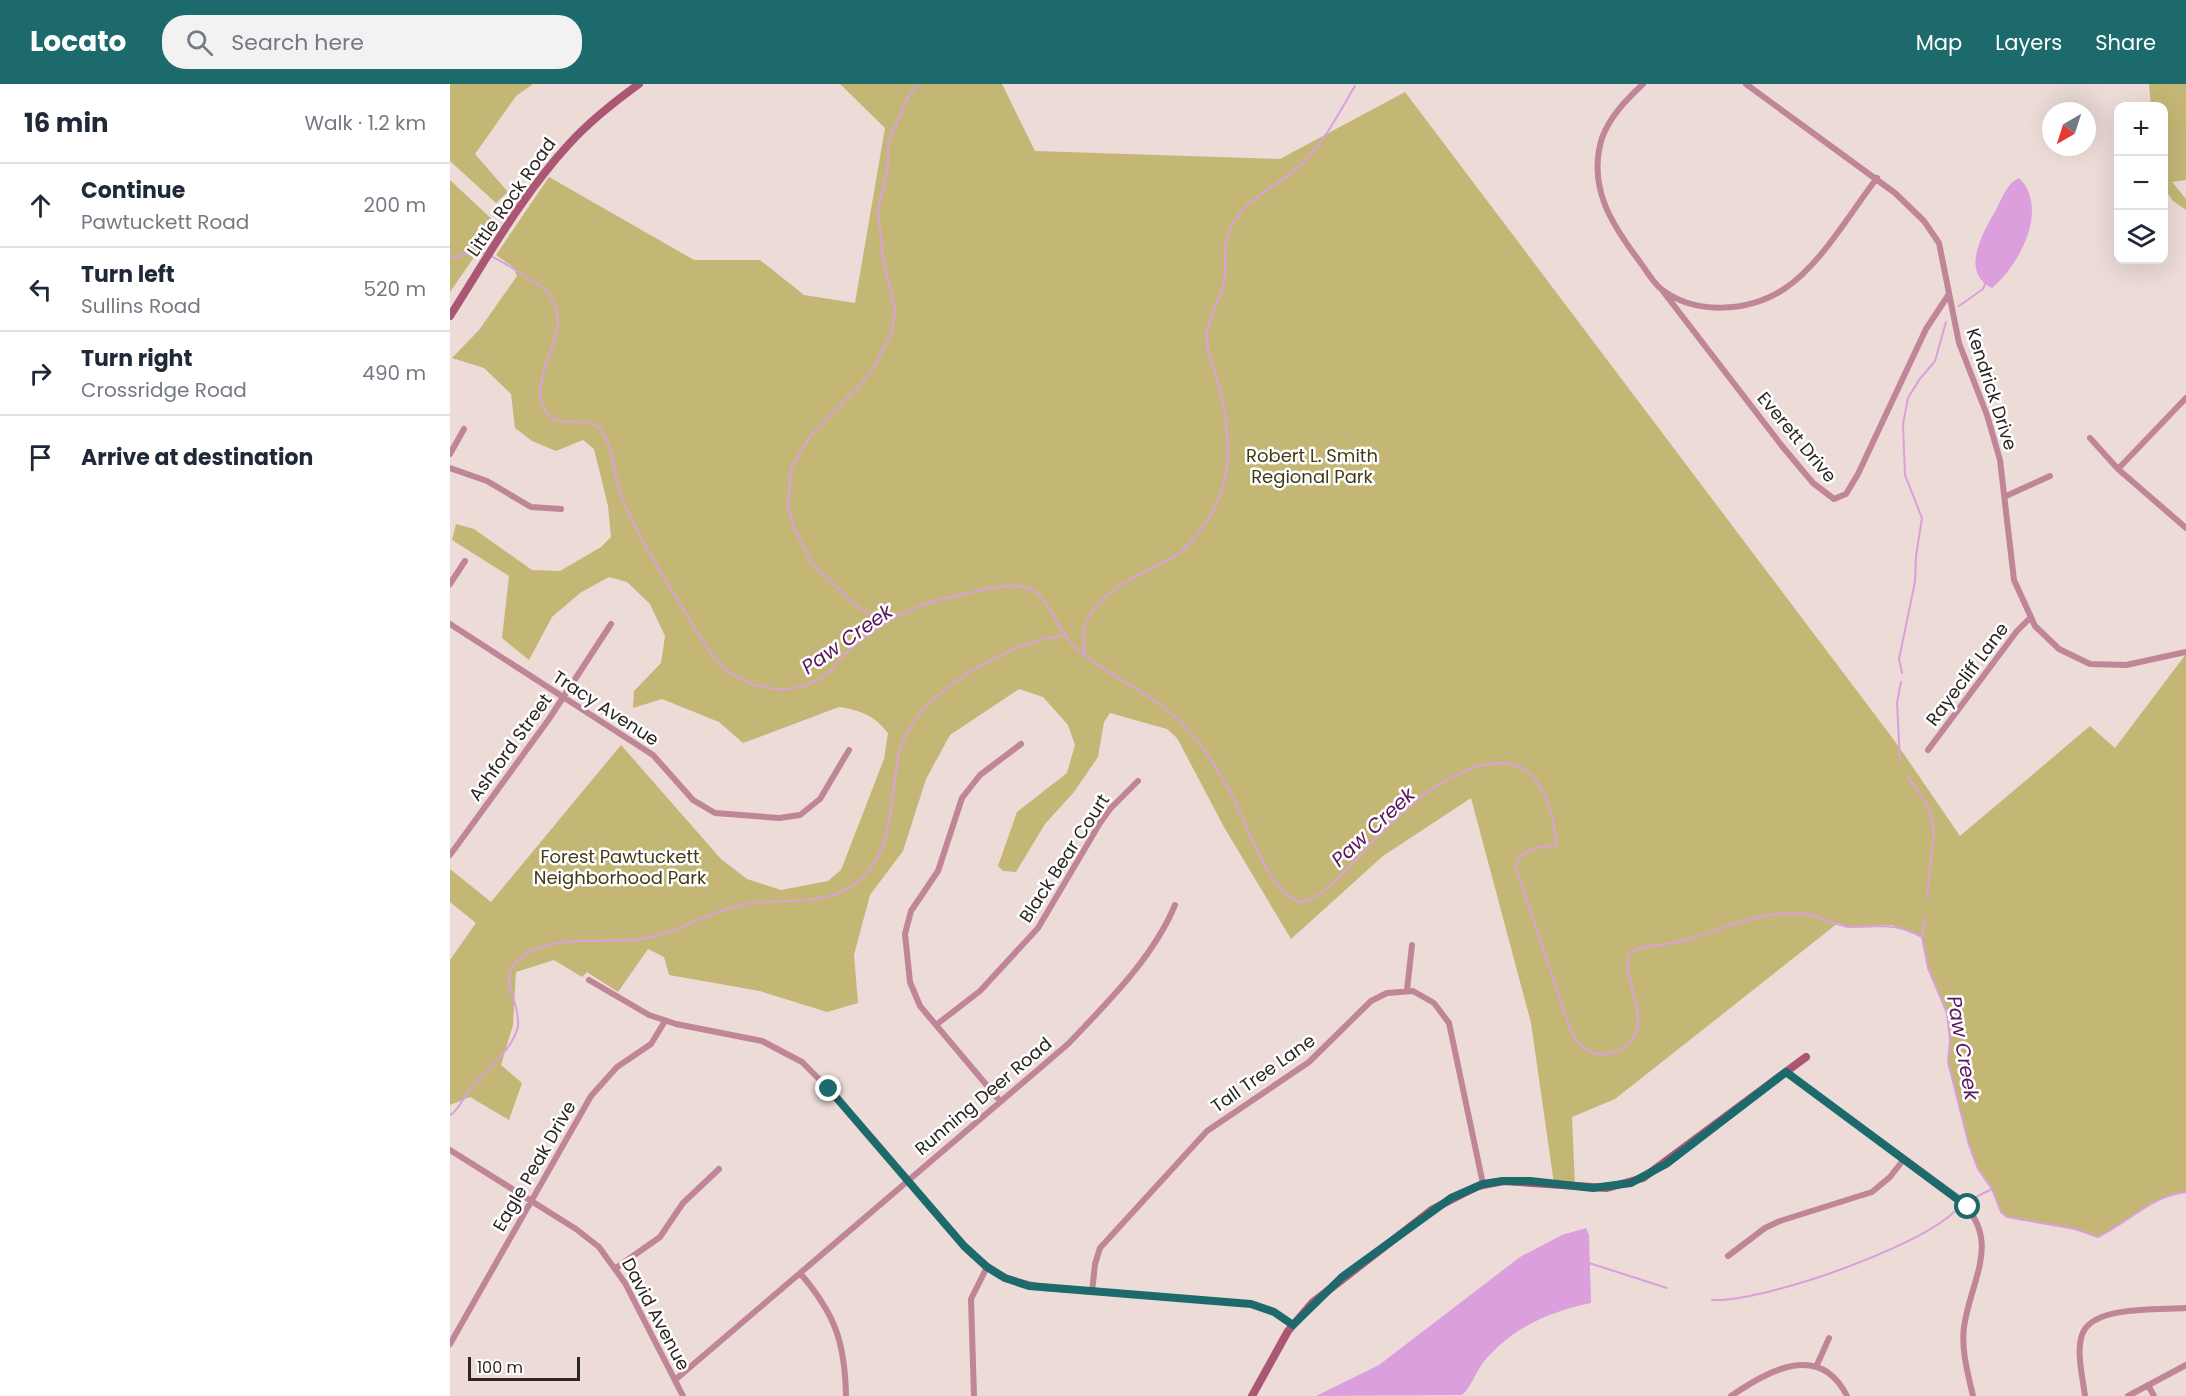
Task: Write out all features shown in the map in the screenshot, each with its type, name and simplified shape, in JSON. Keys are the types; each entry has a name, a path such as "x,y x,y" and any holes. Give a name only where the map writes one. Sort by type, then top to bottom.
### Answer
{"street":[{"name":"Little Rock Road","path":"450,316 497,242 565,148 590,123 639,84"},
{"path":"1643,84 1625,100 1603,135 1598,175 1604,207 1625,243 1660,288 1696,305 1745,306 1769,298 1805,272 1877,178"},
{"name":"Kendrick Drive","path":"1746,84 1877,178 1904,200 1934,235 1944,259 1949,294 1965,362 1994,437 2006,496 2014,580 2030,618 2043,635 2059,650 2090,664 2126,665 2186,652"},
{"name":"Everett Drive","path":"1660,288 1805,473 1824,494 1834,499 1846,494 1858,474 1926,329 1949,294"},
{"path":"2118,469 2186,398"},
{"path":"450,453 464,429"},
{"path":"2090,438 2118,469 2186,528"},
{"path":"450,468 487,481 531,507 561,509"},
{"path":"2006,496 2050,476"},
{"path":"450,584 465,561"},
{"name":"Rayecliff Lane","path":"1928,750 2017,631 2030,618"},
{"name":"Tracy Avenue","path":"450,624 653,755 698,804 720,815 779,818 807,811 820,799 849,750"},
{"name":"Ashford Street","path":"450,855 564,698 611,624"},
{"path":"1000,1101 920,1006 910,982 905,934 908,919 938,871 956,810 968,788 980,775 1021,744"},
{"name":"Black Bear Court","path":"936,1025 980,991 1032,935 1054,904 1105,816 1138,781"},
{"name":"Running Deer Road","path":"675,1380 1068,1044 1107,1002 1164,929 1174,905"},
{"path":"1412,945 1407,990 1419,993 1434,1003 1449,1023 1483,1184"},
{"path":"589,980 636,1009 665,1021 749,1037 791,1054 816,1074 964,1246 987,1267 1005,1278 1029,1286 1251,1304 1274,1312 1293,1325"},
{"name":"Tall Tree Lane","path":"1092,1292 1095,1264 1100,1248 1194,1144 1224,1118 1310,1062 1371,1001 1387,993 1407,990"},
{"name":"Eagle Peak Drive","path":"450,1344 598,1087 617,1067 651,1044 665,1021"},
{"path":"1252,1396 1276,1350 1293,1325 1325,1291 1433,1209 1483,1184 1514,1180 1593,1188 1631,1183 1666,1164 1806,1057"},
{"path":"1786,1072 1968,1207 1981,1232 1982,1253 1964,1332 1973,1396"},
{"name":"David Avenue","path":"450,1150 590,1239 616,1268 683,1396"},
{"path":"1728,1256 1780,1221 1872,1192 1890,1177 1904,1159"},
{"path":"616,1268 660,1237 683,1203 719,1169"},
{"path":"974,1396 971,1299 987,1267"},
{"path":"800,1273 822,1300 838,1330 844,1354 846,1396"},
{"path":"2085,1396 2080,1343 2082,1333 2096,1317 2109,1313 2186,1308"},
{"path":"1816,1367 1829,1338"},
{"path":"1731,1396 1776,1369 1798,1365 1816,1367 1835,1380 1847,1396"},
{"path":"2128,1396 2186,1365"},
{"path":"2148,1385 2154,1396"}],"green space":[{"path":"450,84 533,84 516,96 475,154 508,192 496,203 450,161"},
{"name":"Robert L. Smith Regional Park","path":"840,84 1002,84 1035,151 1280,159 1405,92 1897,744 1960,836 2090,726 2115,748 2186,654 2186,1192 2173,1194 2151,1204 2098,1237 2075,1229 2007,1217 2001,1212 1992,1189 1978,1169 1969,1145 1948,1062 1950,1040 1947,1013 1928,968 1922,937 1892,925 1849,927 1838,923 1615,1099 1572,1117 1575,1187 1554,1184 1531,1023 1471,798 1383,856 1291,939 1224,827 1177,738 1167,729 1110,713 1104,722 1098,757 1074,792 1045,824 1016,872 1003,871 998,866 1017,812 1067,773 1075,745 1068,725 1043,697 1019,689 950,735 926,779 903,851 870,895 854,955 858,1003 827,1012 760,991 669,975 664,957 648,949 618,992 587,972 582,977 554,960 516,972 513,1025 501,1065 522,1083 509,1120 470,1097 450,1105 450,960 476,923 450,902 450,869 491,902 621,745 721,859 747,879 781,890 828,881 841,870 884,759 888,733 872,718 847,708 839,707 743,743 719,722 662,699 633,708 634,691 661,663 665,636 650,604 627,582 609,577 580,593 552,617 529,660 502,638 509,576 452,540 456,524 474,529 532,570 560,571 601,547 611,537 608,506 594,449 583,440 556,451 532,441 515,428 511,394 484,368 452,358 479,330 517,276 513,267 496,255 549,177 694,260 760,260 804,295 855,303 885,128"},
{"path":"2149,84 2186,84 2186,180 2172,182 2186,199 2186,210 2173,201 2168,194 2168,102 2151,102"},
{"path":"450,180 497,224 450,292"}],"shaded area":[{"path":"2019,178 2028,190 2032,205 2031,220 2021,251 2012,266 1992,288 1982,281 1977,272 1975,261 1977,250 2005,191"},
{"path":"1586,1228 1589,1235 1591,1303 1560,1311 1518,1331 1493,1351 1462,1395 1316,1396 1379,1365 1520,1257 1562,1235"}],"waterway":[{"path":"885,623 858,607 812,563 793,526 788,504 791,469 802,449 812,434 873,369 892,331 895,308 883,259 878,211 888,166 888,143 908,97 919,84"},
{"path":"1085,654 1083,637 1085,627 1090,614 1099,603 1123,584 1181,552 1199,532 1217,503 1226,475 1228,443 1222,397 1208,349 1207,335 1225,278 1225,246 1228,234 1234,221 1251,201 1295,170 1320,144 1355,86"},
{"name":"Paw Creek","path":"450,255 454,258 476,252 488,255 539,284 547,292 556,307 558,322 541,384 541,399 547,413 559,421 590,423 602,431 609,446 621,495 650,555 711,653 732,674 744,681 777,689 803,686 827,674 860,641 906,612 938,600 991,588 1006,586 1028,588 1042,598 1067,638 1083,654 1161,705 1183,724 1211,761 1234,799 1269,873 1290,896 1301,902 1318,895 1332,884 1400,815 1433,788 1469,769 1488,764 1503,763 1518,766 1534,778 1545,795 1552,816 1556,846 1535,848 1523,854 1516,868 1571,1031 1582,1046 1594,1053 1606,1054 1616,1051 1634,1037 1638,1026 1638,1015 1628,964 1629,953 1635,950 1683,941 1759,917 1790,913 1813,915 1846,927 1895,927 1922,937"},
{"path":"1959,306 1983,289 1986,282"},
{"path":"1902,673 1899,659 1915,582 1916,556 1922,518 1905,475 1903,424 1908,398 1935,361 1946,322"},
{"path":"450,1115 474,1084 505,1052 516,1034 518,1015 509,976 519,959 532,951 558,943 640,939 667,932 733,907 762,902 822,898 850,887 863,877 881,850 890,819 899,753 908,731 923,710 966,674 991,660 1016,648 1064,635"},
{"path":"1900,760 1897,703 1901,682"},
{"path":"1908,777 1928,806 1934,831 1927,898"},
{"name":"Paw Creek","path":"1925,918 1922,937 1928,968 1947,1013 1950,1040 1948,1062 1969,1145 1978,1169 1992,1189 2001,1212 2007,1217 2075,1229 2098,1237 2151,1204 2173,1194 2186,1192"},
{"path":"1974,1198 1992,1189"},
{"path":"1712,1300 1767,1292 1839,1270 1908,1241 1954,1212"},
{"path":"1589,1263 1667,1288"}],"route":[{"path":"829,1089 972,1255 1005,1278 1029,1286 1045,1288 1251,1304 1274,1312 1293,1325 1312,1303 1342,1277 1451,1198 1483,1184 1514,1180 1593,1188 1607,1188 1631,1183 1666,1164 1786,1072 1968,1207"}],"park label":[{"name":"Forest Pawtuckett Neighborhood Park","path":"620,866"}]}
